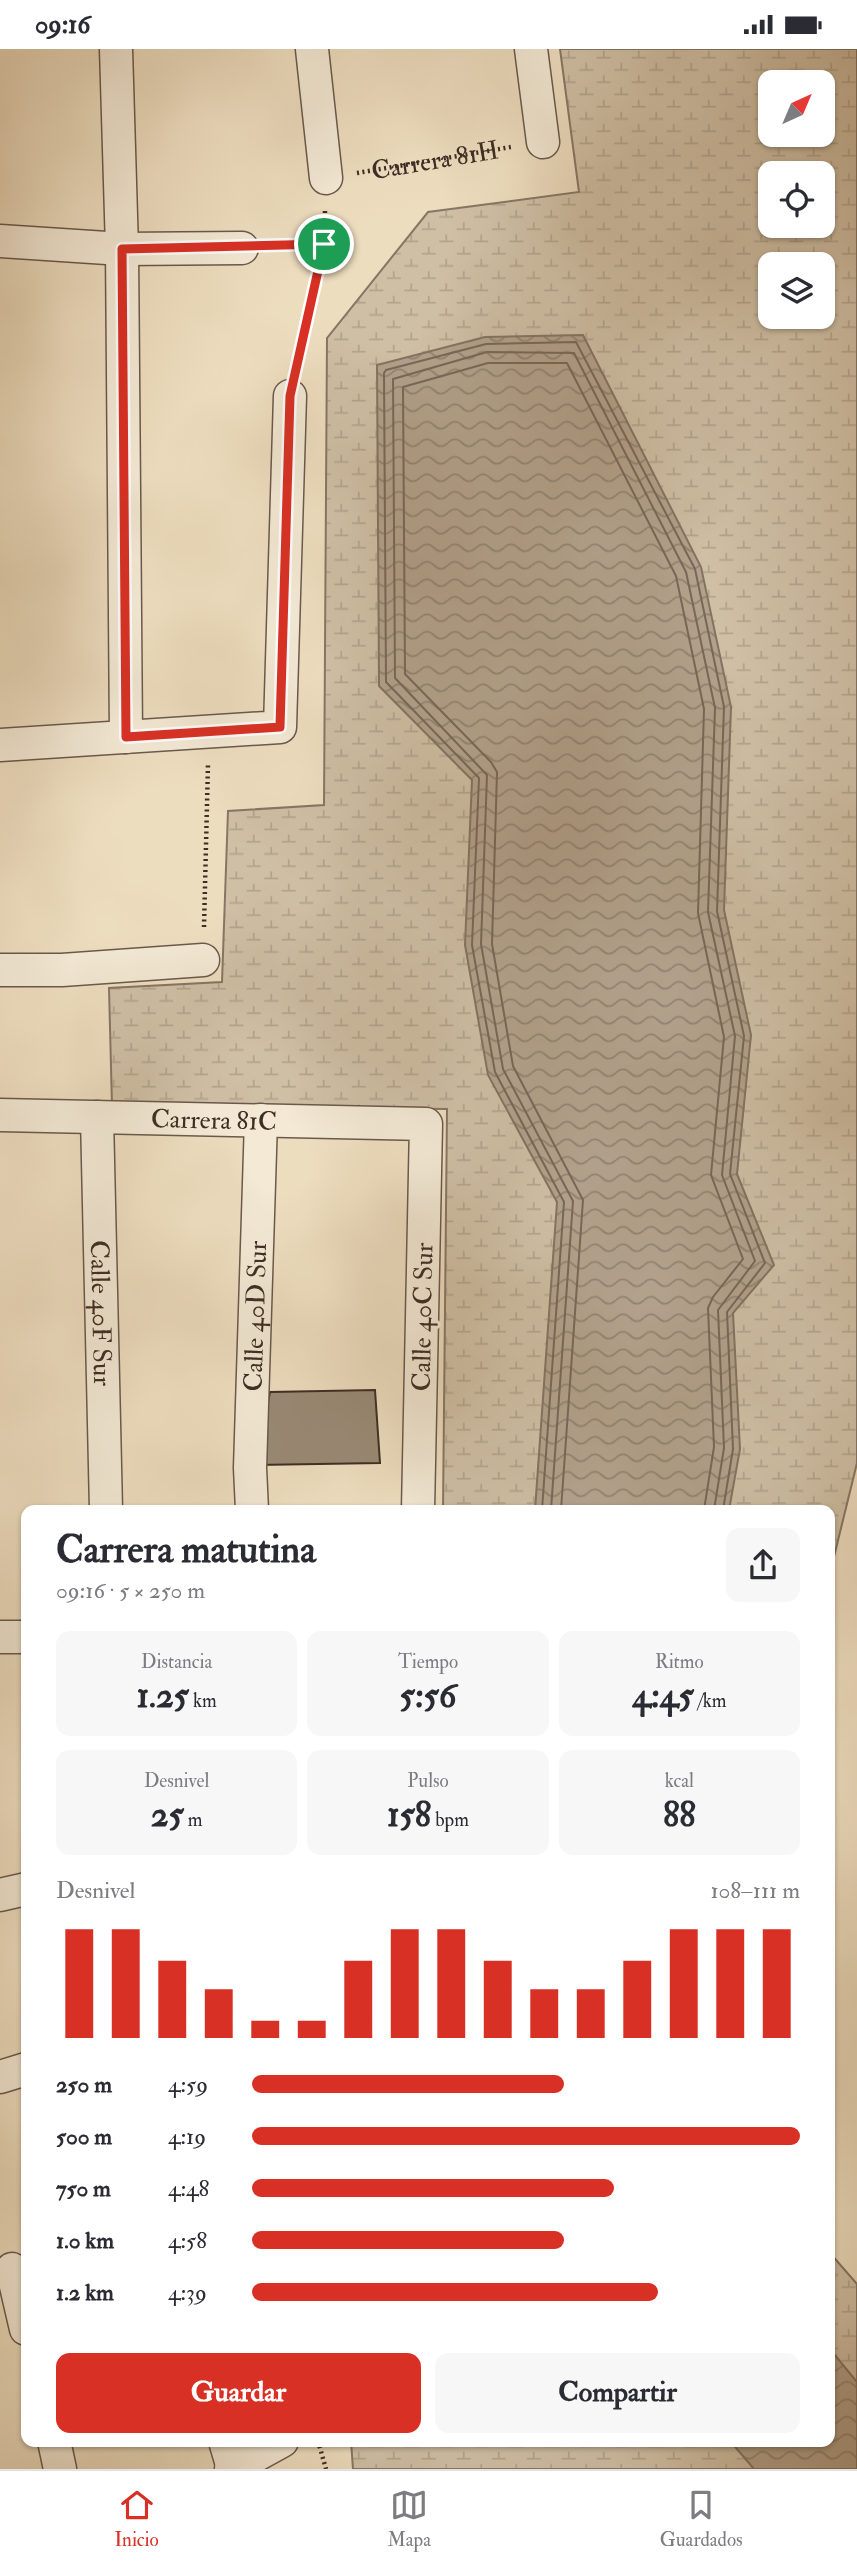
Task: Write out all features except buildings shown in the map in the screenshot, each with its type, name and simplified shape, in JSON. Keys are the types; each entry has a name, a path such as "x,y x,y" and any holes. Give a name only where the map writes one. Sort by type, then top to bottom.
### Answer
{"street":[{"path":"116,49 122,249 126,737"},
{"path":"312,49 326,178"},
{"path":"531,49 543,142"},
{"path":"0,241 122,249 242,248"},
{"path":"0,745 280,727 290,396"},
{"path":"0,969 62,970 203,960"},
{"name":"Carrera 81C","path":"0,1115 426,1124"},
{"name":"Calle 40F Sur","path":"97,1117 106,1505"},
{"name":"Calle 40D Sur","path":"252,1505 250,1468 261,1121"},
{"name":"Calle 40C Sur","path":"418,1505 426,1124"},
{"path":"0,1637 21,1637"},
{"path":"0,1895 21,1890"},
{"path":"0,2077 21,2071"},
{"path":"13,2268 21,2306"},
{"path":"55,2447 60,2469"},
{"path":"226,2447 232,2469 271,2447"}],"path":[{"name":"Carrera 81H","path":"326,178 543,142"},
{"path":"290,396 324,244 326,178"},
{"path":"242,248 324,244"},
{"path":"203,960 208,732"},
{"path":"320,2447 326,2469"}],"green space":[{"path":"560,49 857,49 857,1463 835,1553 835,1505 443,1505 447,1109 112,1106 109,988 222,982 228,811 324,805 327,338 428,212 579,192"},
{"path":"835,2259 857,2284 857,2469 353,2469 351,2447 835,2447"}],"water":[{"path":"583,335 701,567 731,707 724,910 751,1035 737,1174 774,1265 733,1313 740,1449 730,1505 535,1505 557,1202 488,1075 465,945 472,780 379,686 377,365 485,337"},
{"path":"835,2355 857,2382 857,2469 754,2469 735,2447 835,2447"}],"route":[{"path":"324,244 290,396 280,727 126,737 122,249 324,244"}]}
